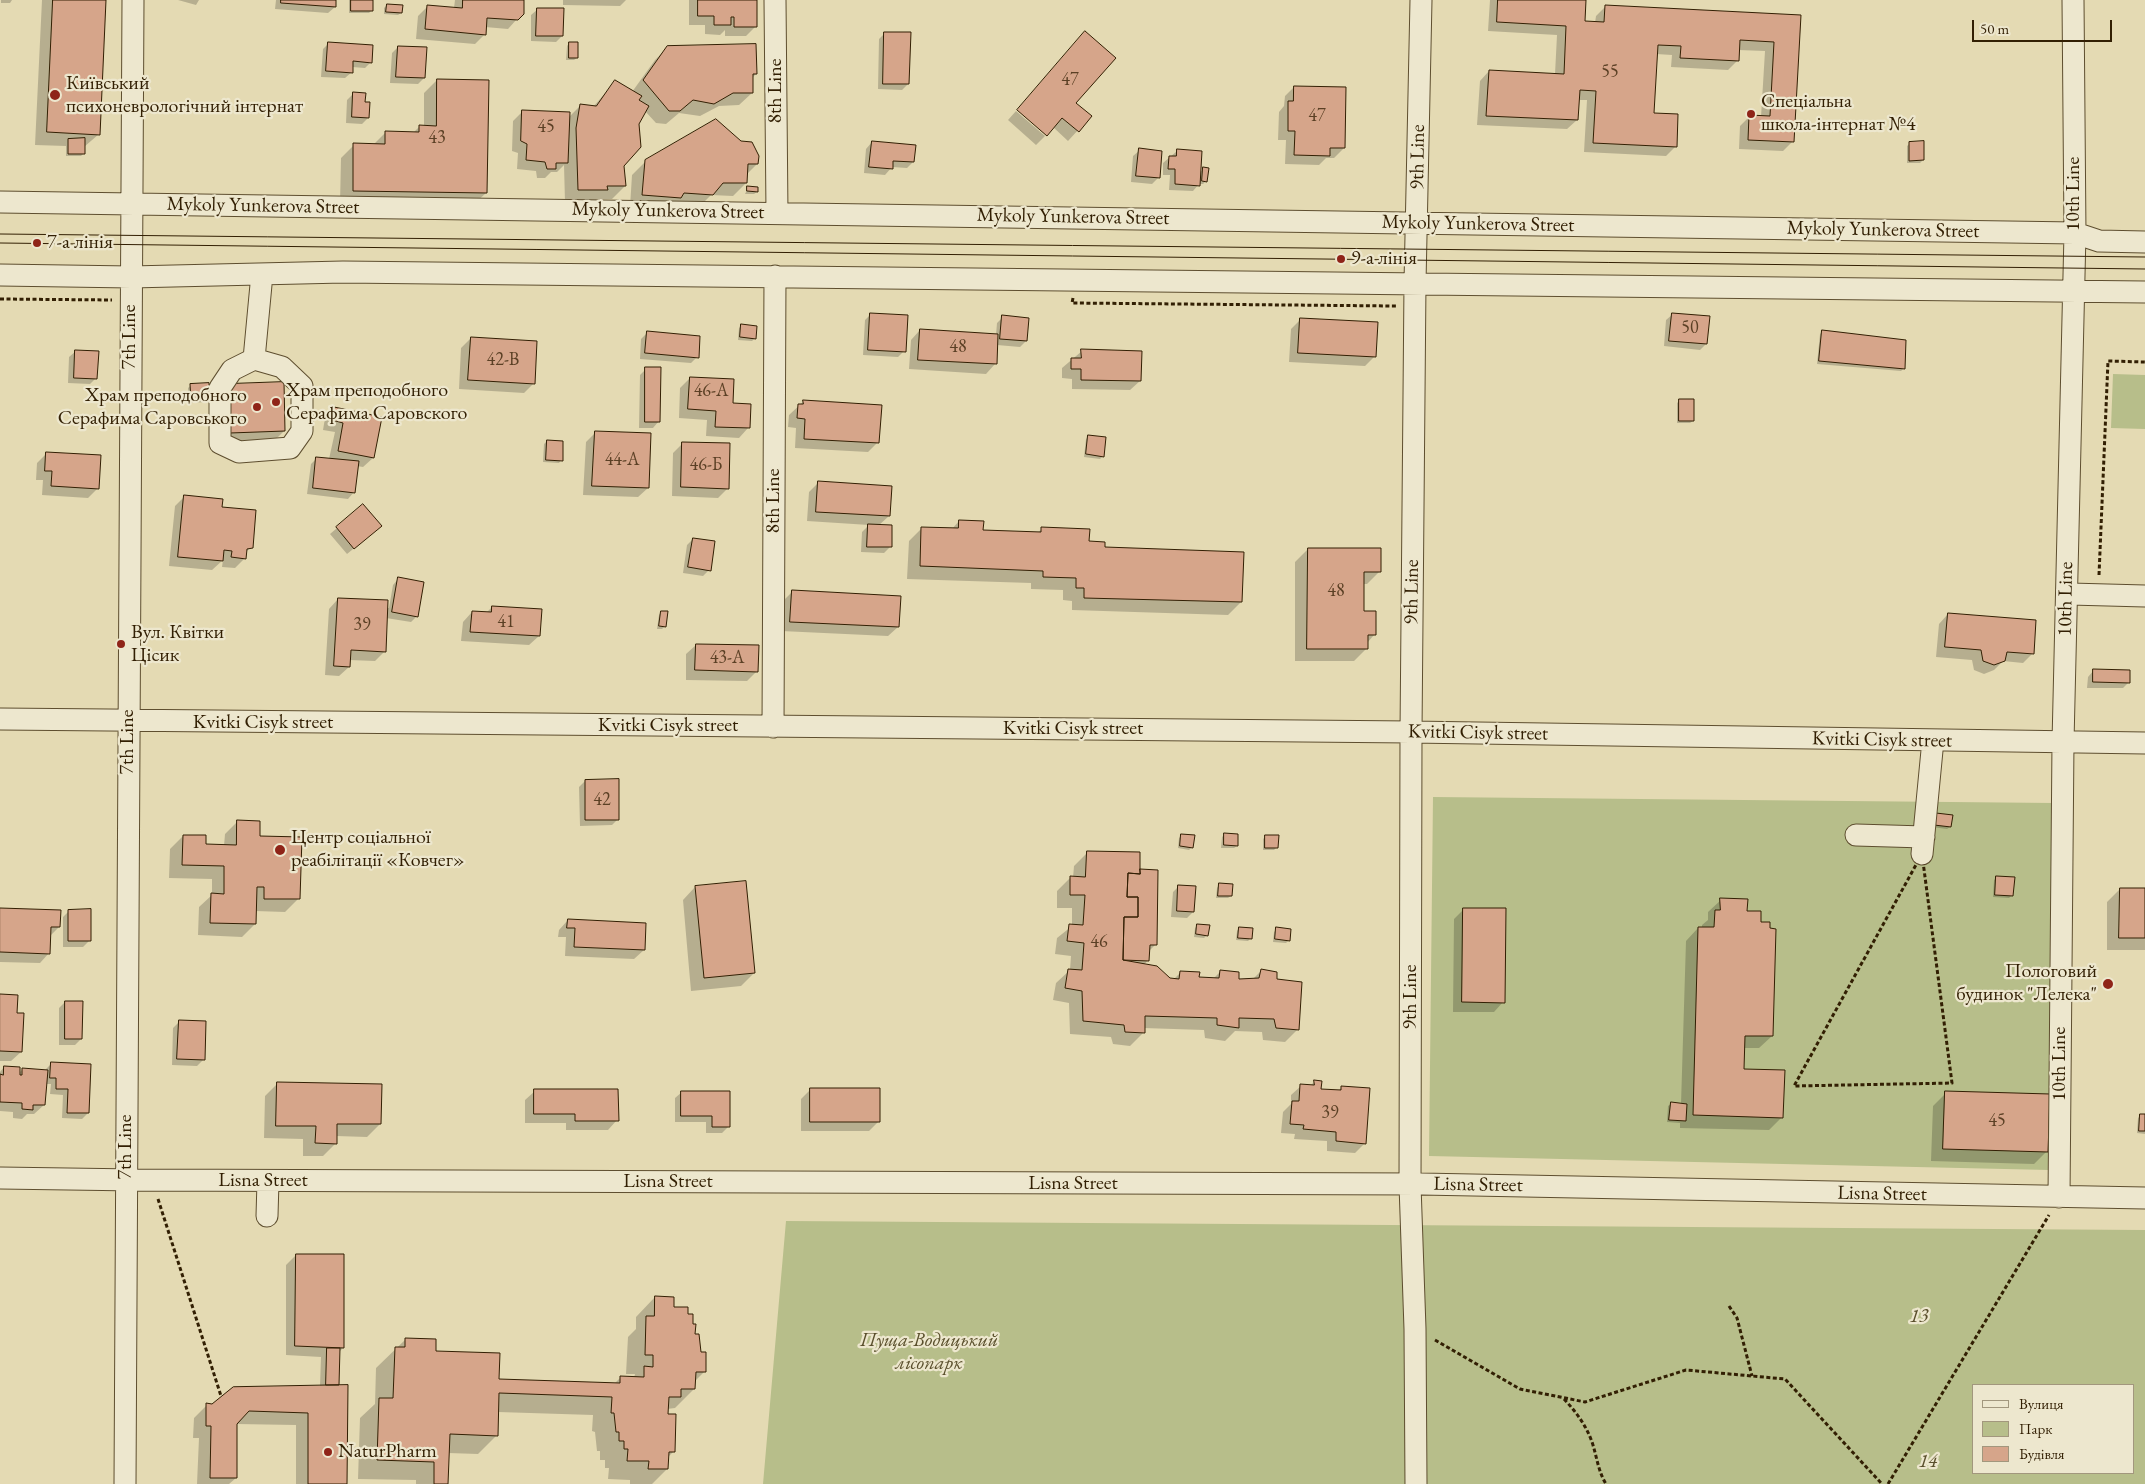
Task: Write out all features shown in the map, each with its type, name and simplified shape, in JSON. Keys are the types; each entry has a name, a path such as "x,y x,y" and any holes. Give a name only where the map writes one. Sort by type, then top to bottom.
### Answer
{"street":[{"name":"7th Line","path":"125,1484 131,1180 128,722 133,0"},
{"name":"8th Line","path":"775,0 777,213"},
{"name":"9th Line","path":"1416,1484 1415,1328 1410,1185 1411,732 1415,283 1421,0"},
{"name":"10th Line","path":"2059,1197 2062,742 2075,233 2073,0"},
{"name":"Mykoly Yunkerova Street","path":"0,202 2075,233 2099,242 2145,242"},
{"path":"0,275 131,277 344,272 2145,292"},
{"path":"254,359 262,274"},
{"name":"8th Line","path":"773,726 775,276"},
{"path":"254,359 282,367 302,386 302,431 290,448 239,452 220,443 220,388 232,370 254,359"},
{"path":"2070,594 2145,596"},
{"name":"Kvitki Cisyk street","path":"0,720 1411,732 2145,743"},
{"path":"1856,835 1922,846 1933,740"},
{"name":"Lisna Street","path":"0,1178 268,1181 1410,1185 2145,1198"},
{"path":"267,1216 268,1181"}],"path":[{"path":"1074,280 1072,303 1415,306"},
{"path":"2098,594 2108,361 2145,362"},
{"path":"1922,846 1952,1083 1794,1086 1851,983 1922,846"},
{"path":"131,1180 157,1196 221,1396"},
{"path":"1888,1484 2059,1197"},
{"path":"1729,1306 1737,1318 1752,1376"},
{"path":"1415,1328 1520,1389 1585,1402 1686,1370 1785,1379 1882,1484"},
{"path":"1563,1398 1581,1418 1592,1442 1601,1475 1606,1484"}],"green space":[{"path":"2113,374 2145,375 2145,429 2111,428"},
{"path":"1433,797 2054,803 2049,1170 1429,1156"},
{"name":"Пуща-Водицький лісопарк","path":"786,1221 2145,1230 2145,1484 763,1484"}],"building":[{"path":"53,0 106,0 100,135 47,132"},
{"path":"281,0 336,0 336,7 281,3"},
{"path":"351,0 373,0 373,11 351,11"},
{"path":"463,0 524,0 524,14 518,20 487,18 486,35 425,29 427,5 462,8"},
{"path":"698,0 757,0 757,27 734,27 734,17 731,17 731,25 714,25 714,16 698,16"},
{"path":"1498,0 1586,0 1585,21 1604,22 1605,5 1801,15 1794,142 1748,140 1749,115 1770,116 1774,42 1740,40 1739,61 1680,58 1681,46 1658,45 1654,113 1678,114 1677,147 1593,143 1596,91 1580,90 1578,120 1486,116 1489,70 1564,74 1566,26 1497,22"},
{"path":"387,4 403,5 402,13 386,12"},
{"path":"537,8 564,8 563,36 536,36"},
{"path":"1085,31 1116,58 1076,103 1092,116 1079,132 1062,118 1047,136 1017,110"},
{"path":"884,32 911,32 909,84 883,84"},
{"path":"328,42 373,45 372,63 353,61 353,73 326,71"},
{"path":"569,42 578,42 578,58 569,58"},
{"path":"756,44 757,74 753,74 753,93 733,93 714,104 693,100 680,111 669,111 643,80 667,46"},
{"path":"398,46 427,47 425,78 396,77"},
{"path":"437,79 489,80 487,193 353,191 353,143 385,144 385,131 419,132 419,125 436,126"},
{"path":"615,80 642,96 639,100 649,106 639,124 641,147 624,166 626,186 607,186 608,190 578,190 576,128 580,104 596,106"},
{"path":"1294,86 1346,87 1345,148 1330,148 1330,156 1294,155 1295,131 1288,131 1288,101 1293,101"},
{"path":"353,92 366,93 365,102 370,102 369,118 352,117"},
{"path":"522,110 570,112 568,163 556,163 556,169 547,169 545,162 526,160 527,144 521,141"},
{"path":"716,119 741,141 752,142 759,156 758,164 748,164 747,183 723,183 713,195 684,193 681,198 642,195 645,160"},
{"path":"85,138 85,154 68,154 68,139"},
{"path":"872,141 916,145 914,162 893,161 893,169 869,167"},
{"path":"1924,141 1924,160 1909,161 1909,142"},
{"path":"1139,148 1162,151 1160,178 1136,176"},
{"path":"1177,149 1202,151 1200,186 1175,184 1175,169 1168,169 1169,156 1176,156"},
{"path":"1203,167 1209,168 1207,182 1202,181"},
{"path":"747,186 758,187 758,192 747,191"},
{"path":"870,313 908,315 906,352 868,350"},
{"path":"1672,313 1710,316 1707,344 1669,341"},
{"path":"1002,315 1029,318 1027,341 1000,339"},
{"path":"1300,318 1378,322 1376,357 1298,353"},
{"path":"741,324 757,326 756,339 740,337"},
{"path":"920,329 998,334 997,364 918,360"},
{"path":"1822,330 1906,340 1905,369 1819,361"},
{"path":"647,331 700,336 699,358 645,353"},
{"path":"471,337 537,341 535,384 468,380"},
{"path":"1081,349 1142,351 1141,381 1081,380 1081,369 1071,369 1071,358 1081,358"},
{"path":"75,350 99,351 97,379 74,378"},
{"path":"645,367 661,367 660,422 645,422"},
{"path":"690,377 734,379 733,403 751,404 750,428 715,427 716,411 688,409"},
{"name":"Храм преподобного Серафима Саровського","path":"284,382 285,431 230,433 229,384"},
{"path":"209,383 210,400 191,401 190,384"},
{"path":"1679,399 1694,399 1694,421 1679,421"},
{"path":"803,400 882,405 879,443 804,439 805,419 797,418 798,404 803,404"},
{"path":"334,407 382,417 374,458 338,451 343,423 332,420"},
{"path":"595,431 651,433 649,488 592,486"},
{"path":"1088,435 1106,437 1104,457 1086,454"},
{"path":"547,440 563,441 563,461 546,460"},
{"path":"682,442 730,443 729,489 681,487"},
{"path":"46,452 101,455 99,489 51,486 52,471 45,471"},
{"path":"316,457 359,461 355,493 313,488"},
{"path":"818,481 892,486 890,516 816,512"},
{"path":"184,495 223,499 222,507 256,510 253,548 247,549 246,559 231,557 232,551 224,550 223,561 178,557"},
{"path":"363,504 382,526 354,549 336,527"},
{"path":"959,520 984,521 983,530 1041,532 1041,527 1090,529 1089,541 1105,542 1105,547 1244,552 1242,602 1084,598 1084,588 1076,588 1076,578 1043,577 1043,571 920,566 921,527 958,528"},
{"path":"868,524 892,525 892,547 867,547"},
{"path":"693,538 715,541 711,571 688,567"},
{"path":"1308,548 1381,548 1381,572 1364,572 1364,611 1376,611 1376,635 1368,635 1368,649 1307,649"},
{"path":"398,577 424,582 418,617 392,612"},
{"path":"792,590 901,596 899,627 790,622"},
{"path":"338,598 388,600 386,652 351,650 350,667 334,666"},
{"path":"492,606 542,609 540,636 470,632 472,611 491,612"},
{"path":"661,611 668,611 666,627 659,626"},
{"path":"1948,613 2036,620 2034,654 2007,652 2005,661 1994,665 1983,661 1981,650 1945,647"},
{"path":"696,644 759,645 758,672 695,670"},
{"path":"2093,669 2130,670 2130,683 2093,682"},
{"path":"619,779 619,820 585,820 585,780"},
{"path":"1936,813 1953,815 1951,827 1934,825"},
{"path":"237,820 260,821 260,836 302,837 300,899 264,899 264,887 257,887 256,924 210,923 211,893 224,894 224,866 182,865 183,835 206,835 206,844 236,845"},
{"path":"1224,833 1238,834 1238,846 1224,845"},
{"path":"1181,834 1195,835 1193,848 1180,846"},
{"path":"1265,835 1279,835 1278,848 1265,848"},
{"path":"1087,851 1140,852 1140,874 1128,873 1127,897 1138,897 1138,917 1124,917 1123,960 1157,966 1170,978 1179,979 1180,971 1200,972 1199,977 1219,978 1220,970 1239,972 1239,979 1259,978 1261,969 1277,972 1277,979 1302,982 1299,1030 1276,1028 1274,1019 1239,1018 1239,1028 1217,1025 1217,1018 1145,1016 1145,1033 1125,1032 1124,1025 1083,1021 1082,991 1065,988 1068,969 1082,970 1084,943 1067,941 1069,924 1083,925 1085,895 1070,895 1070,876 1085,877"},
{"path":"1140,869 1158,870 1157,945 1150,945 1149,961 1123,960 1124,917 1138,917 1138,897 1127,897 1128,873 1140,874"},
{"path":"1996,876 2015,877 2013,896 1995,895"},
{"path":"746,881 755,973 704,978 695,886"},
{"path":"1219,883 1233,884 1232,896 1218,896"},
{"path":"1178,885 1196,886 1194,912 1177,911"},
{"path":"2120,888 2145,888 2145,938 2119,938"},
{"path":"1720,898 1748,899 1747,911 1761,911 1761,922 1770,922 1770,928 1776,929 1773,1036 1745,1036 1744,1069 1785,1070 1783,1118 1693,1115 1698,927 1714,927 1715,910 1720,910"},
{"path":"0,908 61,910 60,927 51,927 50,954 0,952"},
{"path":"1463,908 1506,908 1505,1003 1462,1002"},
{"path":"91,909 91,941 68,941 68,910"},
{"path":"568,919 646,923 645,950 574,947 575,928 567,928"},
{"path":"1197,924 1210,925 1208,936 1196,934"},
{"path":"1239,927 1253,928 1252,939 1238,938"},
{"path":"1276,927 1291,929 1290,941 1275,939"},
{"path":"0,994 18,995 17,1013 24,1013 22,1052 0,1051"},
{"path":"65,1001 83,1001 82,1039 65,1039"},
{"path":"179,1020 206,1021 205,1060 177,1059"},
{"path":"51,1062 91,1064 89,1113 67,1113 68,1089 56,1089 56,1078 50,1078"},
{"path":"4,1066 20,1067 20,1075 22,1075 22,1068 48,1070 45,1105 33,1105 33,1110 22,1109 22,1103 0,1102 0,1074 3,1075"},
{"path":"1314,1080 1322,1081 1321,1089 1341,1090 1341,1086 1370,1088 1366,1144 1336,1141 1336,1132 1303,1129 1304,1125 1290,1124 1292,1101 1299,1101 1300,1084 1314,1085"},
{"path":"277,1082 382,1084 381,1124 337,1124 337,1144 315,1143 316,1126 276,1126"},
{"path":"810,1088 880,1088 880,1122 810,1122"},
{"path":"534,1089 618,1089 619,1121 575,1121 575,1114 534,1114"},
{"path":"681,1091 730,1091 730,1127 712,1127 712,1116 681,1116"},
{"path":"1945,1091 2050,1094 2048,1152 1943,1149"},
{"path":"1671,1102 1687,1104 1686,1121 1669,1120"},
{"path":"2140,1114 2145,1114 2145,1131 2139,1131"},
{"path":"296,1254 344,1254 344,1348 295,1346"},
{"path":"655,1296 674,1297 674,1307 688,1307 688,1314 693,1314 693,1324 696,1324 695,1334 699,1334 701,1352 706,1352 706,1372 696,1372 695,1389 681,1389 681,1397 669,1397 668,1414 676,1414 675,1452 669,1452 668,1469 648,1469 649,1461 627,1461 628,1449 624,1449 624,1441 619,1441 619,1432 616,1432 614,1413 611,1413 612,1397 499,1393 498,1436 450,1434 448,1484 434,1484 434,1462 377,1460 379,1398 393,1398 395,1347 405,1347 405,1338 436,1339 436,1351 500,1353 499,1379 620,1383 620,1376 644,1377 644,1366 653,1367 653,1355 645,1355 646,1316 654,1316"},
{"path":"327,1348 340,1348 339,1385 326,1385"},
{"name":"NaturPharm","path":"348,1385 347,1484 308,1484 308,1413 249,1411 237,1424 237,1478 210,1478 211,1426 206,1426 206,1403 212,1404 233,1387"}],"tram line":[{"path":"0,234 2145,257"},
{"path":"0,243 2145,269"}],"place":[{"name":"Київський психоневрологічний інтернат","path":"55,95"},
{"name":"Спеціальна школа-інтернат №4","path":"1751,114"},
{"name":"7-а лінія","path":"37,243"},
{"name":"9-а лінія","path":"1341,259"},
{"name":"Храм преподобного Серафима Саровского","path":"276,402"},
{"name":"Храм преподобного Серафима Саровського","path":"257,407"},
{"name":"Вул. Квітки Цісик","path":"121,644"},
{"name":"Центр соціальної реабілітації «Ковчег»","path":"280,850"},
{"name":"Пологовий будинок \"Лелека\"","path":"2108,984"},
{"name":"NaturPharm","path":"328,1452"}],"park label":[{"name":"13","path":"1919,1317"},
{"name":"14","path":"1928,1462"}]}
